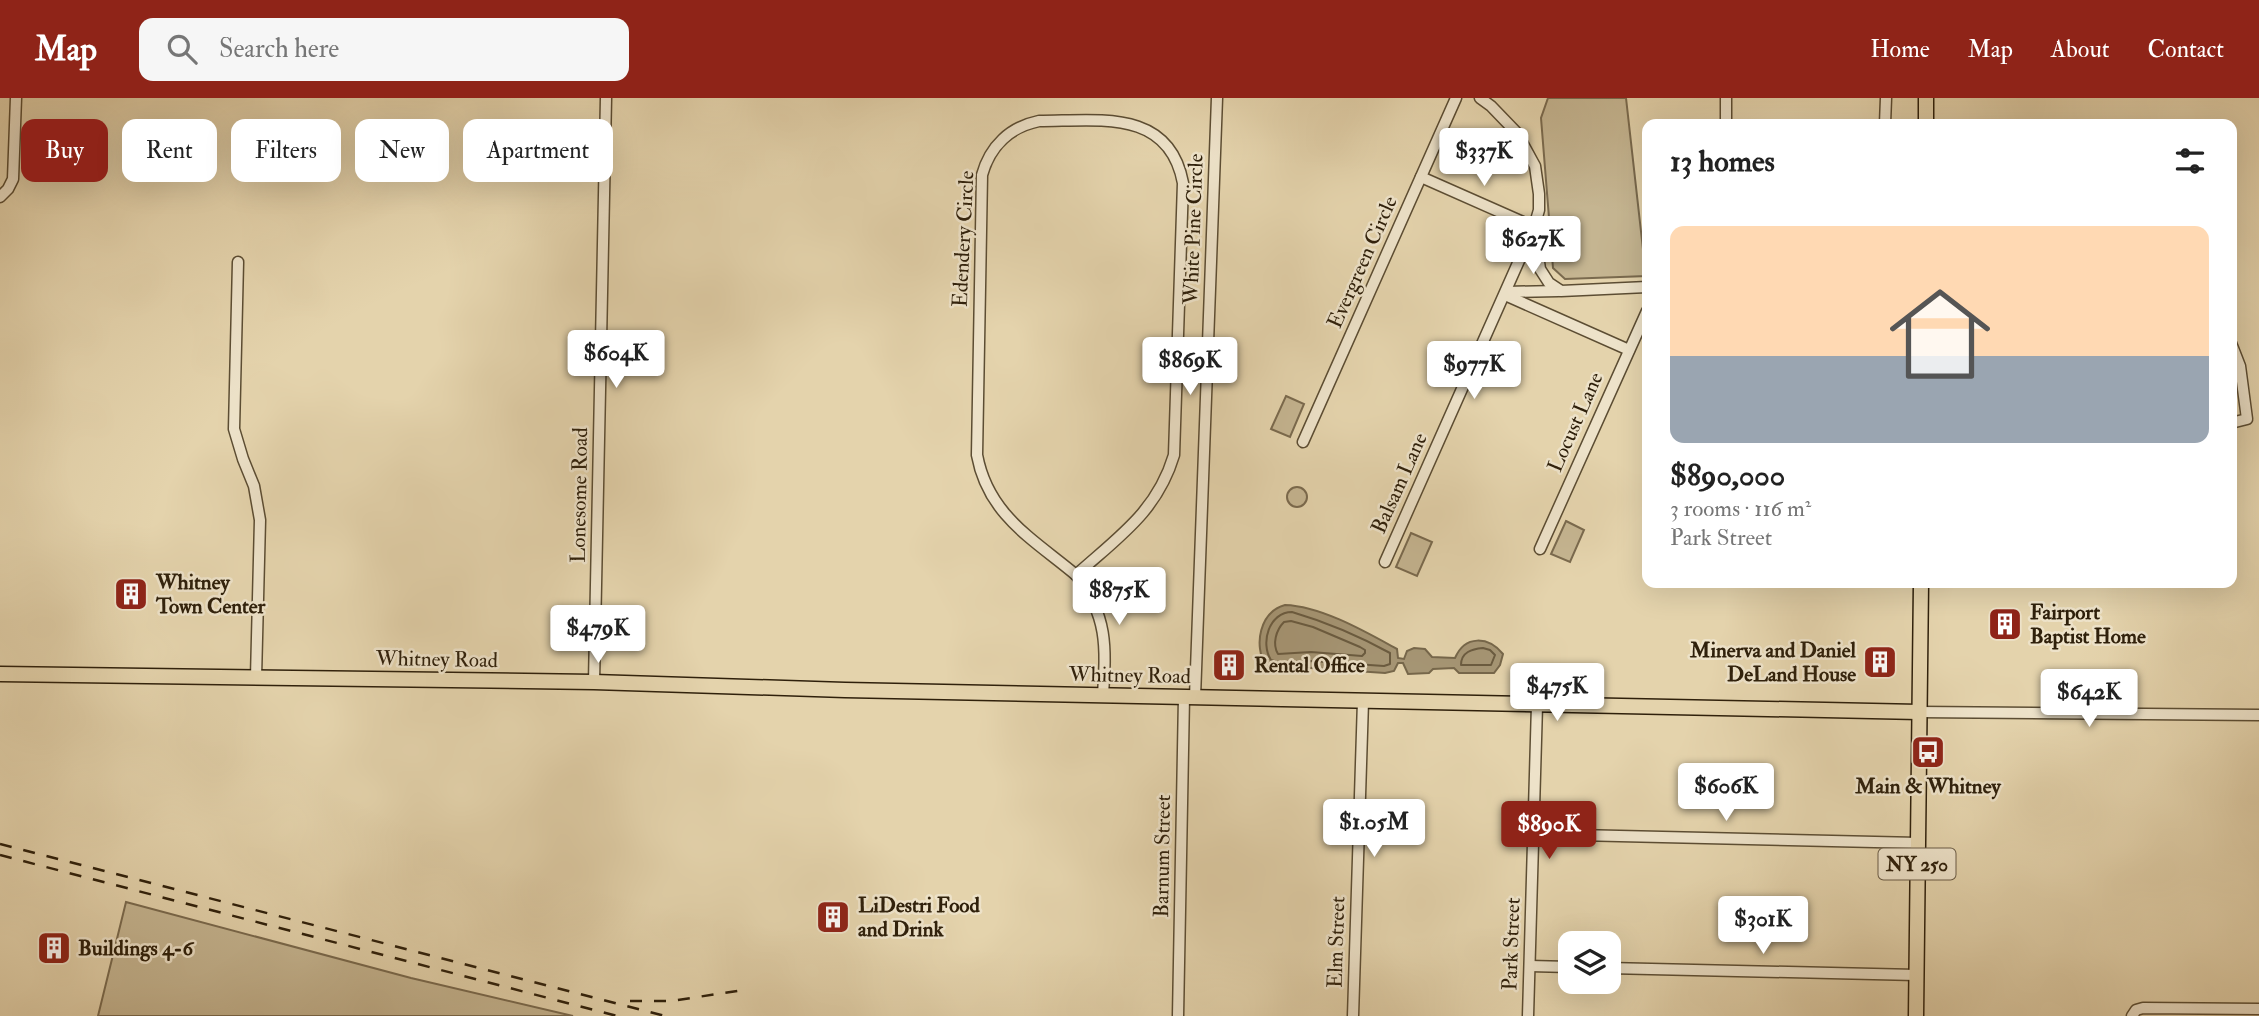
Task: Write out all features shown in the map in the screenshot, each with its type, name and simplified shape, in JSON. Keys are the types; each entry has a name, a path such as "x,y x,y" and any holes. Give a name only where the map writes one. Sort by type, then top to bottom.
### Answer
{"main road":[{"path":"1926,98 1926,119"},
{"name":"NY 250","path":"1916,1016 1921,588"},
{"name":"Whitney Road","path":"0,674 594,682 1919,712"}],"street":[{"path":"0,197 13,178 16,98"},
{"name":"Lonesome Road","path":"594,682 606,98"},
{"name":"White Pine Circle","path":"1190,697 1217,98"},
{"name":"Evergreen Circle","path":"1303,442 1456,98"},
{"path":"1480,98 1505,119 1532,156 1538,175 1539,194 1539,210 1534,227 1544,277 1561,290"},
{"path":"1726,98 1726,119"},
{"path":"1885,119 1886,98"},
{"name":"Edendery Circle","path":"1076,575 1152,504 1166,478 1175,442 1183,183 1177,160 1163,141 1146,128 1121,122 1040,121 1019,127 1004,138 989,156 981,185 976,441 987,490 1002,511 1076,575 1093,600 1102,623 1105,650 1103,695"},
{"path":"1421,177 1534,227"},
{"name":"Balsam Lane","path":"1385,562 1534,227"},
{"path":"238,262 234,419 238,444 257,499 260,520 256,677"},
{"path":"1506,293 1642,287"},
{"path":"1506,293 1629,350"},
{"name":"Locust Lane","path":"1540,549 1642,322"},
{"path":"2237,358 2247,419"},
{"path":"2237,422 2259,419"},
{"name":"Barnum Street","path":"1178,1016 1190,697"},
{"name":"Elm Street","path":"1353,1016 1363,701"},
{"name":"Park Street","path":"1528,1016 1537,705"},
{"name":"Whitney Road","path":"1919,712 2259,715"},
{"path":"1534,834 1918,843"},
{"path":"1530,966 1558,967"},
{"path":"1621,968 1916,975"},
{"path":"2133,1014 2143,1008 2259,1009"}],"shaded area":[{"path":"1548,98 1626,98 1642,240 1642,276 1565,279 1553,268 1541,118"},
{"path":"1286,396 1304,404 1290,437 1271,429"},
{"path":"1297,487 1304,490 1307,497 1304,504 1297,507 1290,504 1287,497 1290,490"},
{"path":"1566,521 1584,530 1570,562 1551,554"},
{"path":"1411,533 1432,542 1417,576 1396,567"},
{"path":"126,902 411,978 573,1016 98,1016"}],"water":[{"path":"1285,605 1299,606 1343,621 1397,649 1398,658 1404,659 1407,651 1414,648 1425,649 1432,657 1455,658 1465,645 1477,641 1491,644 1503,654 1494,673 1459,673 1454,668 1408,674 1403,663 1398,663 1394,671 1385,673 1311,668 1283,670 1266,666 1260,649 1261,630 1270,615"}],"railway":[{"path":"0,844 665,1016"},
{"path":"0,855 617,1016"},
{"path":"630,1001 671,1001 744,990"}],"place":[{"name":"Whitney Town Center","path":"131,594"},
{"name":"Fairport Baptist Home","path":"2005,624"},
{"name":"Minerva and Daniel DeLand House","path":"1880,662"},
{"name":"Rental Office","path":"1229,665"},
{"name":"Main & Whitney","path":"1928,752"},
{"name":"LiDestri Food and Drink","path":"833,917"},
{"name":"Buildings 4-6","path":"54,948"}]}
